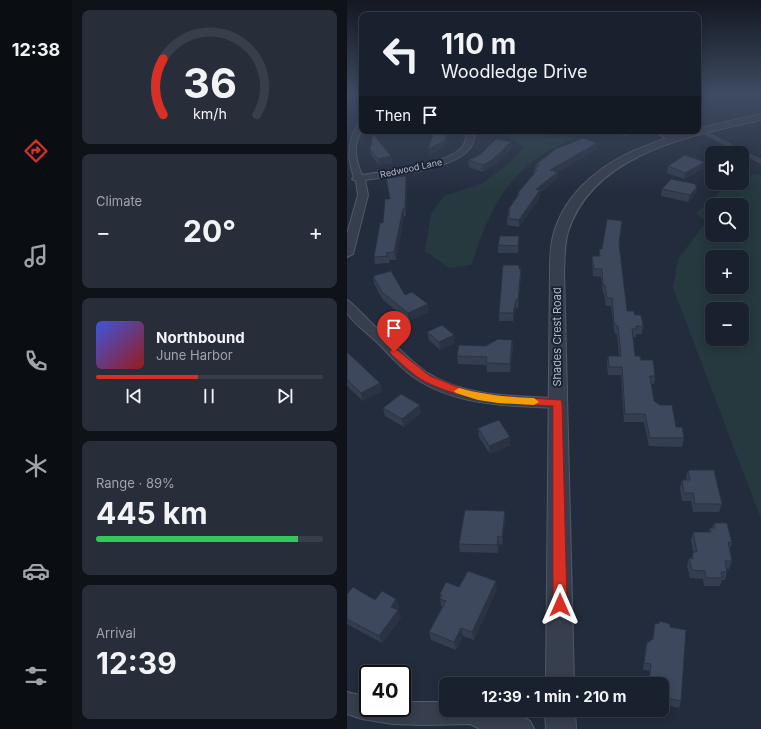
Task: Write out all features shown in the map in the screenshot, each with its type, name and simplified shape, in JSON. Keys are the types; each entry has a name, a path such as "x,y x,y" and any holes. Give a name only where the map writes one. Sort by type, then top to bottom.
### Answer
{"street":[{"name":"Shades Crest Road","path":"702,131 719,127"},
{"path":"347,254 363,195 363,189 351,167 349,156 355,134 359,129"},
{"name":"Redwood Lane","path":"357,179 423,167 448,159 466,148 471,134"},
{"path":"663,134 674,139"},
{"name":"Shades Crest Road","path":"560,677 557,272 559,244 564,222 575,203 585,190 609,169 643,150 692,134"},
{"path":"347,304 364,324 411,367 444,387 498,400 557,403"},
{"path":"347,703 357,707 409,715 439,714"},
{"path":"484,717 505,728 522,729"},
{"path":"561,717 561,729"}],"lane":[{"path":"702,131 761,162"}],"green space":[{"path":"510,134 547,134 547,136 577,137 536,159 512,181 488,220 471,265 449,268 425,251 431,214 444,196 483,183 511,162 524,147 512,139"},
{"path":"761,174 761,519 673,288 678,259 705,223 705,242 749,242 749,198 713,198 722,190 749,190 749,175"},
{"path":"705,205 705,221 696,213"}],"building":[{"path":"373,134 391,156 378,159 370,149"},
{"path":"433,134 447,134 444,141 428,149"},
{"path":"583,138 597,143 550,170 558,172 536,189 540,190 519,220 507,218 510,213 508,213 510,210 508,210 519,194 517,194 537,170 534,169 539,165 535,165 556,149"},
{"path":"496,139 511,142 492,160 483,165 468,160 480,155"},
{"path":"685,155 705,162 685,173 668,166"},
{"path":"406,176 405,209 403,209 394,252 386,253 388,256 374,257 380,223 383,223 385,199 390,199 386,178"},
{"path":"671,179 696,184 695,186 697,187 690,195 662,189"},
{"path":"607,219 622,221 619,243 627,311 634,311 635,315 641,315 643,326 636,326 636,329 632,329 635,356 640,356 641,360 653,360 655,376 650,376 654,401 660,405 672,405 676,427 682,427 684,438 650,438 645,414 625,414 622,367 609,367 608,356 621,356 618,326 616,326 614,322 612,298 607,298 605,285 603,285 602,269 594,269 592,256 600,256 599,249 602,249"},
{"path":"500,236 519,236 518,246 498,245"},
{"path":"503,265 519,265 519,269 521,268 518,300 516,300 513,313 499,313"},
{"path":"391,271 405,295 412,292 428,304 408,313 382,292 373,276"},
{"path":"442,325 454,335 439,342 427,332"},
{"path":"498,339 512,340 510,364 486,363 487,357 457,356 459,345 486,346"},
{"path":"347,352 380,383 361,393 347,380"},
{"path":"401,394 420,405 402,419 383,408"},
{"path":"499,420 510,437 489,446 478,428"},
{"path":"688,470 714,470 722,504 695,504 693,493 684,493 682,480 690,480"},
{"path":"465,510 505,511 502,537 498,536 497,545 459,544"},
{"path":"714,523 727,523 732,543 728,542 732,561 725,561 727,572 721,572 722,578 706,578 705,571 692,570 689,558 693,559 693,552 697,552 693,532 711,532 710,528 715,528"},
{"path":"468,571 496,581 472,632 461,628 454,642 429,632 446,601 440,599 442,595 440,594 446,582 459,587"},
{"path":"353,587 375,600 382,591 396,599 391,607 398,610 379,636 347,619 347,594"},
{"path":"659,621 670,624 670,627 686,630 681,701 669,698 669,677 650,677 651,664 644,663 647,643 653,639 655,623 659,624"}],"slow traffic":[{"path":"459,391 498,400 534,402"}],"route":[{"path":"394,352 411,367 444,387 498,400 557,403 560,605"}]}
